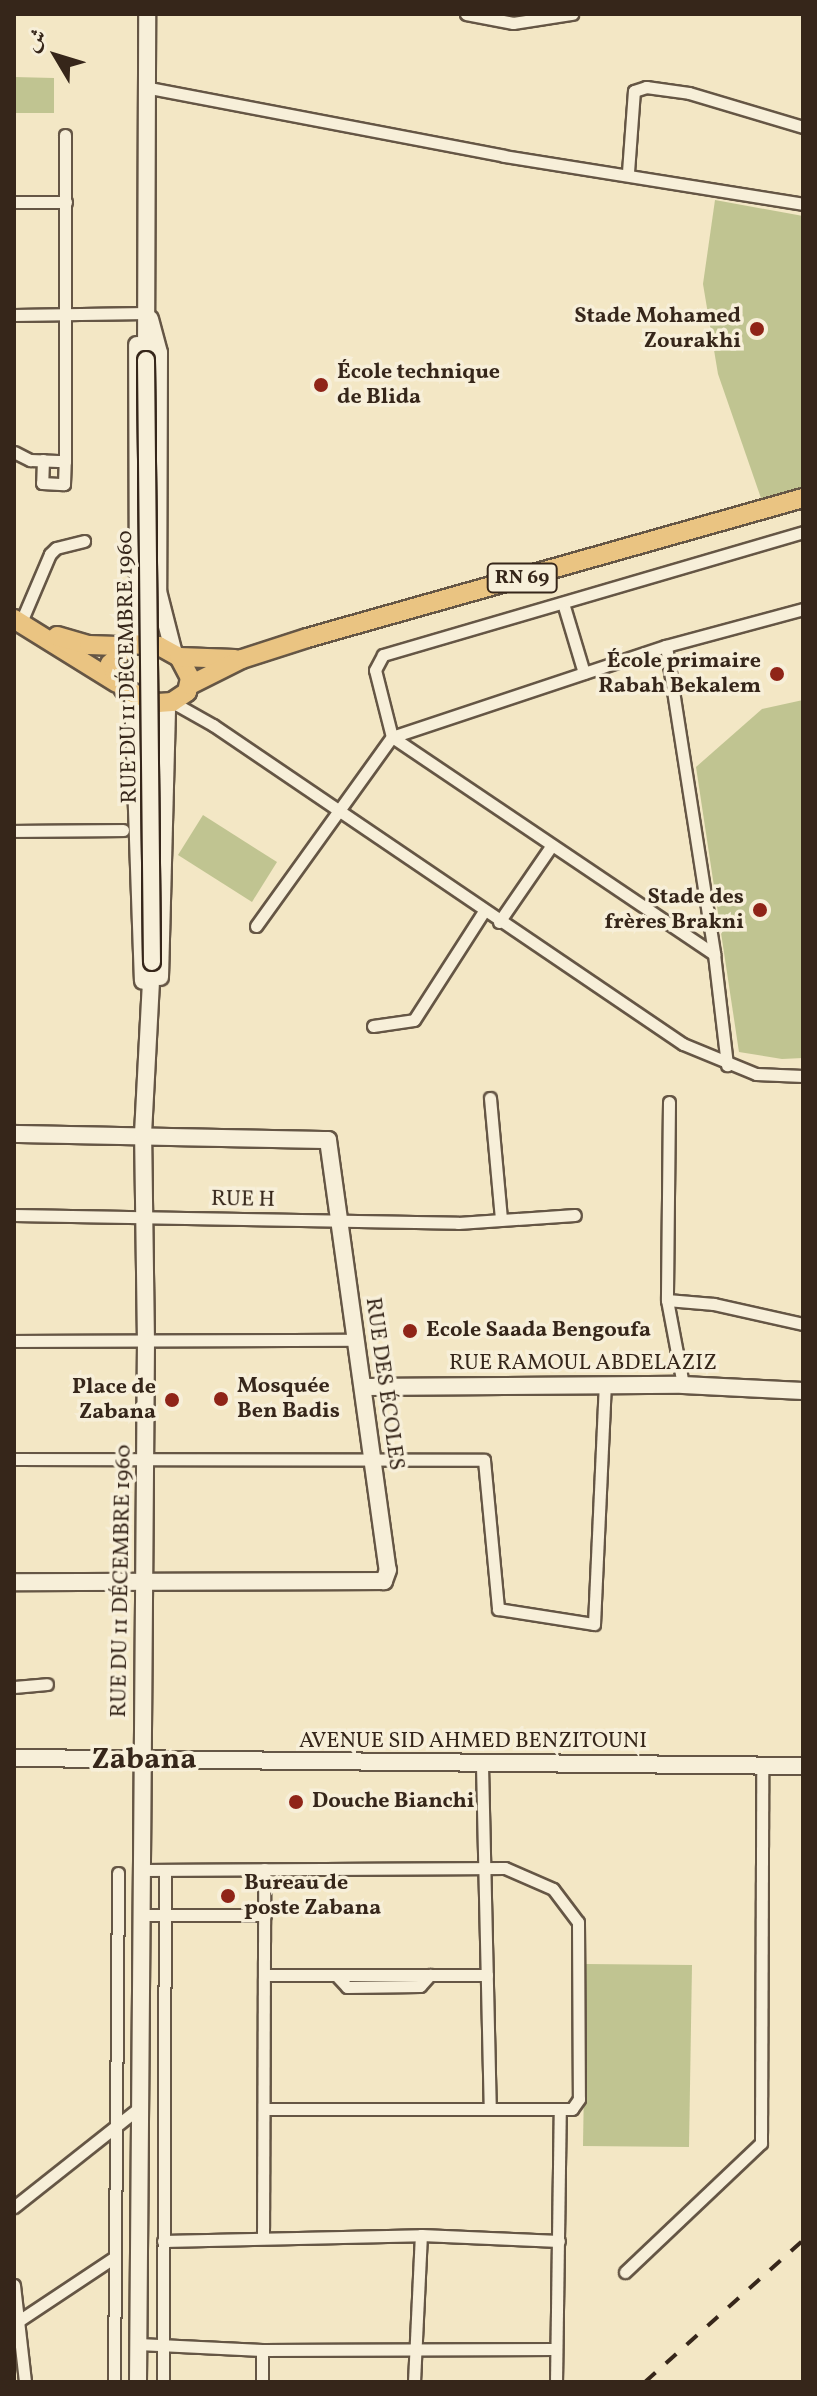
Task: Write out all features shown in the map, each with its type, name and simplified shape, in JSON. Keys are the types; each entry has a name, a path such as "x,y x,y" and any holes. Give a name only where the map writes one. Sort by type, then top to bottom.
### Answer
{"main road":[{"name":"RUE DU 11 DÉCEMBRE 1960","path":"138,2382 146,1343 143,1134 152,962 146,360 147,14"},
{"name":"RUE DU 11 DÉCEMBRE 1960","path":"127,645 138,615 137,342 147,313"},
{"name":"RUE DU 11 DÉCEMBRE 1960","path":"147,313 159,353 158,591 177,656"},
{"name":"RN 69","path":"242,659 803,498"},
{"path":"24,624 89,645 127,645 177,656 242,659"},
{"path":"24,624 133,696 179,696 242,659"},
{"path":"117,683 110,664 127,645"},
{"path":"177,656 189,670 179,696"},
{"name":"RUE DU 11 DÉCEMBRE 1960","path":"133,696 141,966 151,1021"},
{"name":"RUE DU 11 DÉCEMBRE 1960","path":"151,1021 161,964 161,759 179,696"},
{"path":"14,1134 143,1134"},
{"name":"RUE DES ÉCOLES","path":"143,1134 328,1140 388,1570 384,1581 145,1585"},
{"name":"RUE RAMOUL ABDELAZIZ","path":"363,1387 605,1384 803,1391"},
{"path":"14,1582 145,1585"},
{"name":"AVENUE SID AHMED BENZITOUNI","path":"14,1758 142,1763 803,1766"}],"street":[{"path":"466,14 513,19 572,14"},
{"path":"628,172 634,91 646,87 689,93 803,127"},
{"path":"149,88 504,156 628,172 803,204"},
{"path":"43,460 42,483 64,484 67,314 65,135"},
{"path":"14,202 66,202"},
{"path":"14,315 147,313"},
{"path":"14,452 43,460 65,461"},
{"path":"714,954 392,737 375,670 383,655 803,532"},
{"path":"24,624 50,554 56,548 84,541"},
{"path":"563,603 584,673"},
{"path":"256,926 334,811 392,737 666,646 803,609"},
{"path":"666,646 714,954 727,1065"},
{"path":"179,696 213,725 334,811 683,1044 727,1065 771,1076 803,1076"},
{"path":"179,696 213,725"},
{"path":"14,831 123,830"},
{"path":"499,922 552,845"},
{"path":"373,1026 414,1020 484,911"},
{"path":"490,1098 501,1220"},
{"path":"669,1102 667,1300 683,1385"},
{"name":"RUE H","path":"14,1215 339,1222 501,1220 575,1215"},
{"path":"667,1300 714,1304 803,1324"},
{"path":"14,1341 355,1340"},
{"path":"14,1459 484,1460 498,1609 594,1624 605,1384"},
{"path":"14,1687 47,1684"},
{"path":"482,1765 488,1869 490,2107"},
{"path":"625,2272 761,2143 762,1765"},
{"path":"263,2238 267,2109 264,1869"},
{"path":"143,1870 516,1870 560,1895 578,1922 579,2099 572,2109 267,2109"},
{"path":"163,2382 165,1871"},
{"path":"114,2382 113,2133 118,1873"},
{"path":"142,1915 265,1915"},
{"path":"265,1975 487,1975"},
{"path":"14,2207 113,2133 139,2108"},
{"path":"556,2382 560,2111"},
{"path":"163,2241 421,2235 559,2241"},
{"path":"414,2382 421,2235"},
{"path":"16,2322 115,2257"},
{"path":"14,2285 25,2382"},
{"path":"138,2344 262,2350 556,2349"},
{"path":"262,2350 262,2382"}],"green space":[{"path":"14,77 54,78 54,113 14,113"},
{"name":"Stade Mohamed Zourakhi","path":"715,200 803,216 803,487 762,501 718,374 703,284"},
{"name":"Stade des frères Brakni","path":"803,700 803,1058 782,1059 739,1052 696,767 762,709"},
{"path":"203,815 277,862 252,902 178,855"},
{"path":"586,1964 692,1965 689,2147 583,2146"}],"railway":[{"path":"645,2382 803,2240"}],"place":[{"name":"Stade Mohamed Zourakhi","path":"757,329"},
{"name":"École technique de Blida","path":"321,385"},
{"name":"École primaire Rabah Bekalem","path":"777,674"},
{"name":"Stade des frères Brakni","path":"760,910"},
{"name":"Ecole Saada Bengoufa","path":"410,1331"},
{"name":"Mosquée Ben Badis","path":"221,1399"},
{"name":"Place de Zabana","path":"172,1400"},
{"name":"Douche Bianchi","path":"296,1802"},
{"name":"Bureau de poste Zabana","path":"228,1896"}],"district":[{"name":"Zabana","path":"144,1760"}]}
